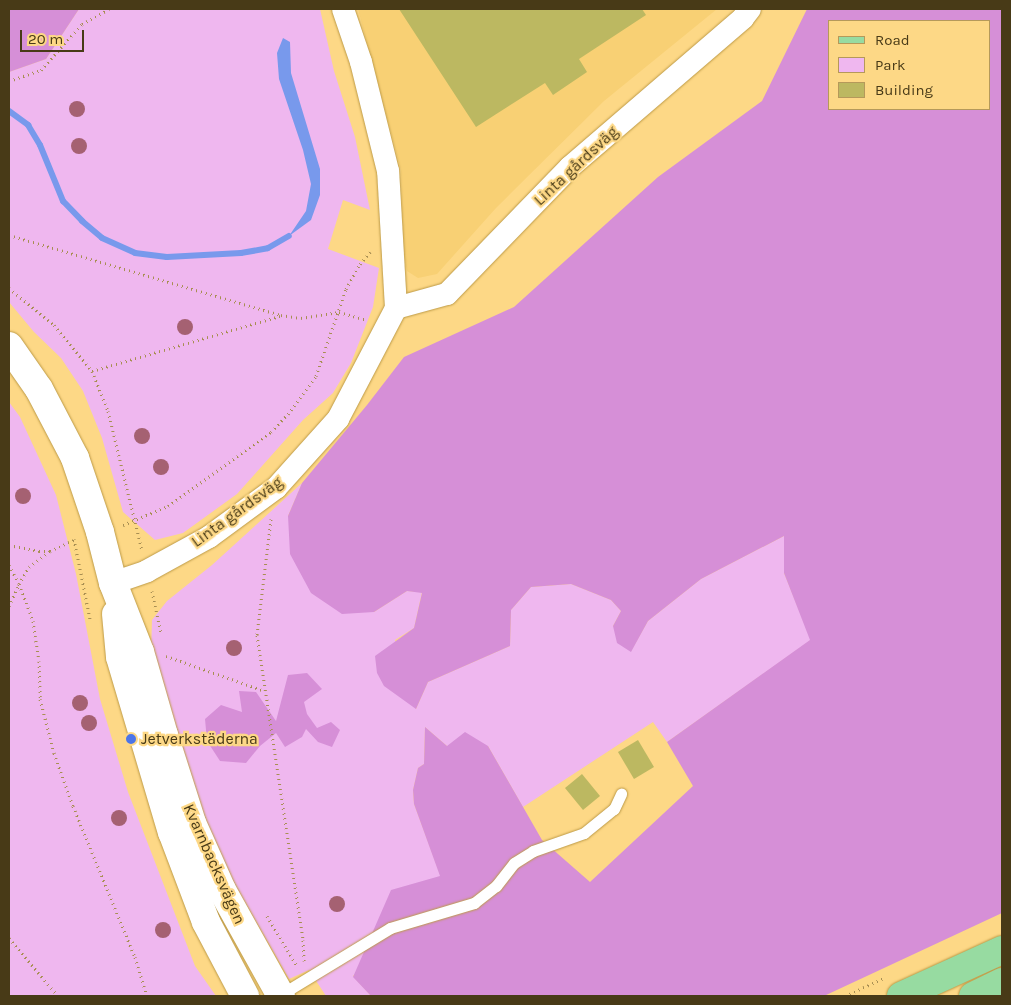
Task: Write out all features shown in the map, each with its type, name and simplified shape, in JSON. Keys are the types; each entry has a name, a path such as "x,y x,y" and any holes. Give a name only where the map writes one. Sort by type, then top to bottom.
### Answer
{"main road":[{"path":"901,996 1002,950"},
{"path":"973,996 1002,982"}],"street":[{"path":"343,9 361,62 388,171 396,308"},
{"name":"Linta gårdsväg","path":"113,583 147,571 209,537 276,488 338,419 396,308 447,294 570,168 743,18 750,9"},
{"name":"Kvarnbacksvägen","path":"9,346 39,389 75,458 100,532 113,583 140,652 192,823 222,890 280,996"},
{"name":"Kvarnbacksvägen","path":"113,583 120,657 172,832 206,922 245,996"}],"lane":[{"path":"280,996 390,928 474,903 496,886 514,863 533,851 584,833 614,809 621,794"}],"path":[{"path":"9,81 41,70 82,24 109,9"},
{"path":"9,235 281,315 301,318 339,312"},
{"path":"135,522 168,506 271,432 288,414 316,376 346,289 360,264 372,250"},
{"path":"9,288 54,325 92,371 108,411 161,636"},
{"path":"92,371 281,315"},
{"path":"275,512 271,519 257,636 303,940 305,979"},
{"path":"9,606 29,567 50,550 74,539"},
{"path":"9,545 39,551 50,550"},
{"path":"9,565 19,584 32,621 39,661 40,699 54,753 135,957 147,996"},
{"path":"165,651 168,666"},
{"path":"166,656 264,692"},
{"path":"266,914 305,979"},
{"path":"9,938 58,996"}],"shaded area":[{"path":"9,9 79,9 46,59 9,72"},
{"path":"358,9 717,9 604,101 496,208 437,274 418,278 407,271 403,249 401,170"},
{"path":"807,9 1002,9 1002,913 824,996 371,996 353,977 391,890 440,876 414,804 413,790 418,768 424,764 425,727 447,746 465,732 488,746 542,840 590,882 693,786 667,742 810,640 784,573 784,536 701,579 648,621 631,652 617,643 613,626 621,611 611,600 571,584 531,587 511,610 510,646 428,682 416,709 384,686 377,673 375,656 414,628 422,593 407,591 374,612 342,614 311,593 290,554 288,516 302,483 404,357 514,307 658,177 762,101"},
{"path":"307,673 322,689 304,702 307,714 317,728 331,722 340,730 332,747 318,742 306,729 302,737 285,747 276,733 260,746 246,763 220,761 207,741 205,719 221,705 242,712 239,691 256,692 276,721 288,675"}],"green space":[{"path":"79,9 320,9 334,71 355,137 370,210 343,200 328,249 379,268 373,307 351,363 333,393 303,420 237,494 183,533 155,540 123,512 102,438 83,391 61,358 34,332 9,302 9,72 46,59"},
{"path":"9,402 20,417 56,495 76,574 100,699 128,792 195,966 216,996 9,996"},
{"path":"302,483 288,516 374,612 407,591 422,592 414,628 395,640 416,709 428,682 510,646 511,610 531,587 571,584 611,600 621,611 613,626 631,651 648,621 701,579 784,536 784,573 811,640 667,742 653,722 523,807 488,746 447,746 425,727 424,764 418,768 413,790 414,804 441,877 353,976 371,996 326,996 309,970 289,979 230,876 205,822 151,654 152,620 167,601 212,565"}],"water":[{"path":"283,38 290,42 291,73 320,169 320,195 311,220 289,236 306,211 311,184 303,150 279,79 277,53"}],"building":[{"path":"399,9 642,9 646,15 579,59 587,72 553,95 545,83 476,127"},
{"path":"638,740 654,767 634,779 618,752"},
{"path":"582,774 600,796 583,810 565,788"}],"waterway":[{"path":"9,111 28,125 40,145 63,201 102,238 135,253 167,257 241,253 268,248 289,236"}],"place":[{"name":"Jetverkstäderna","path":"131,739"}]}
